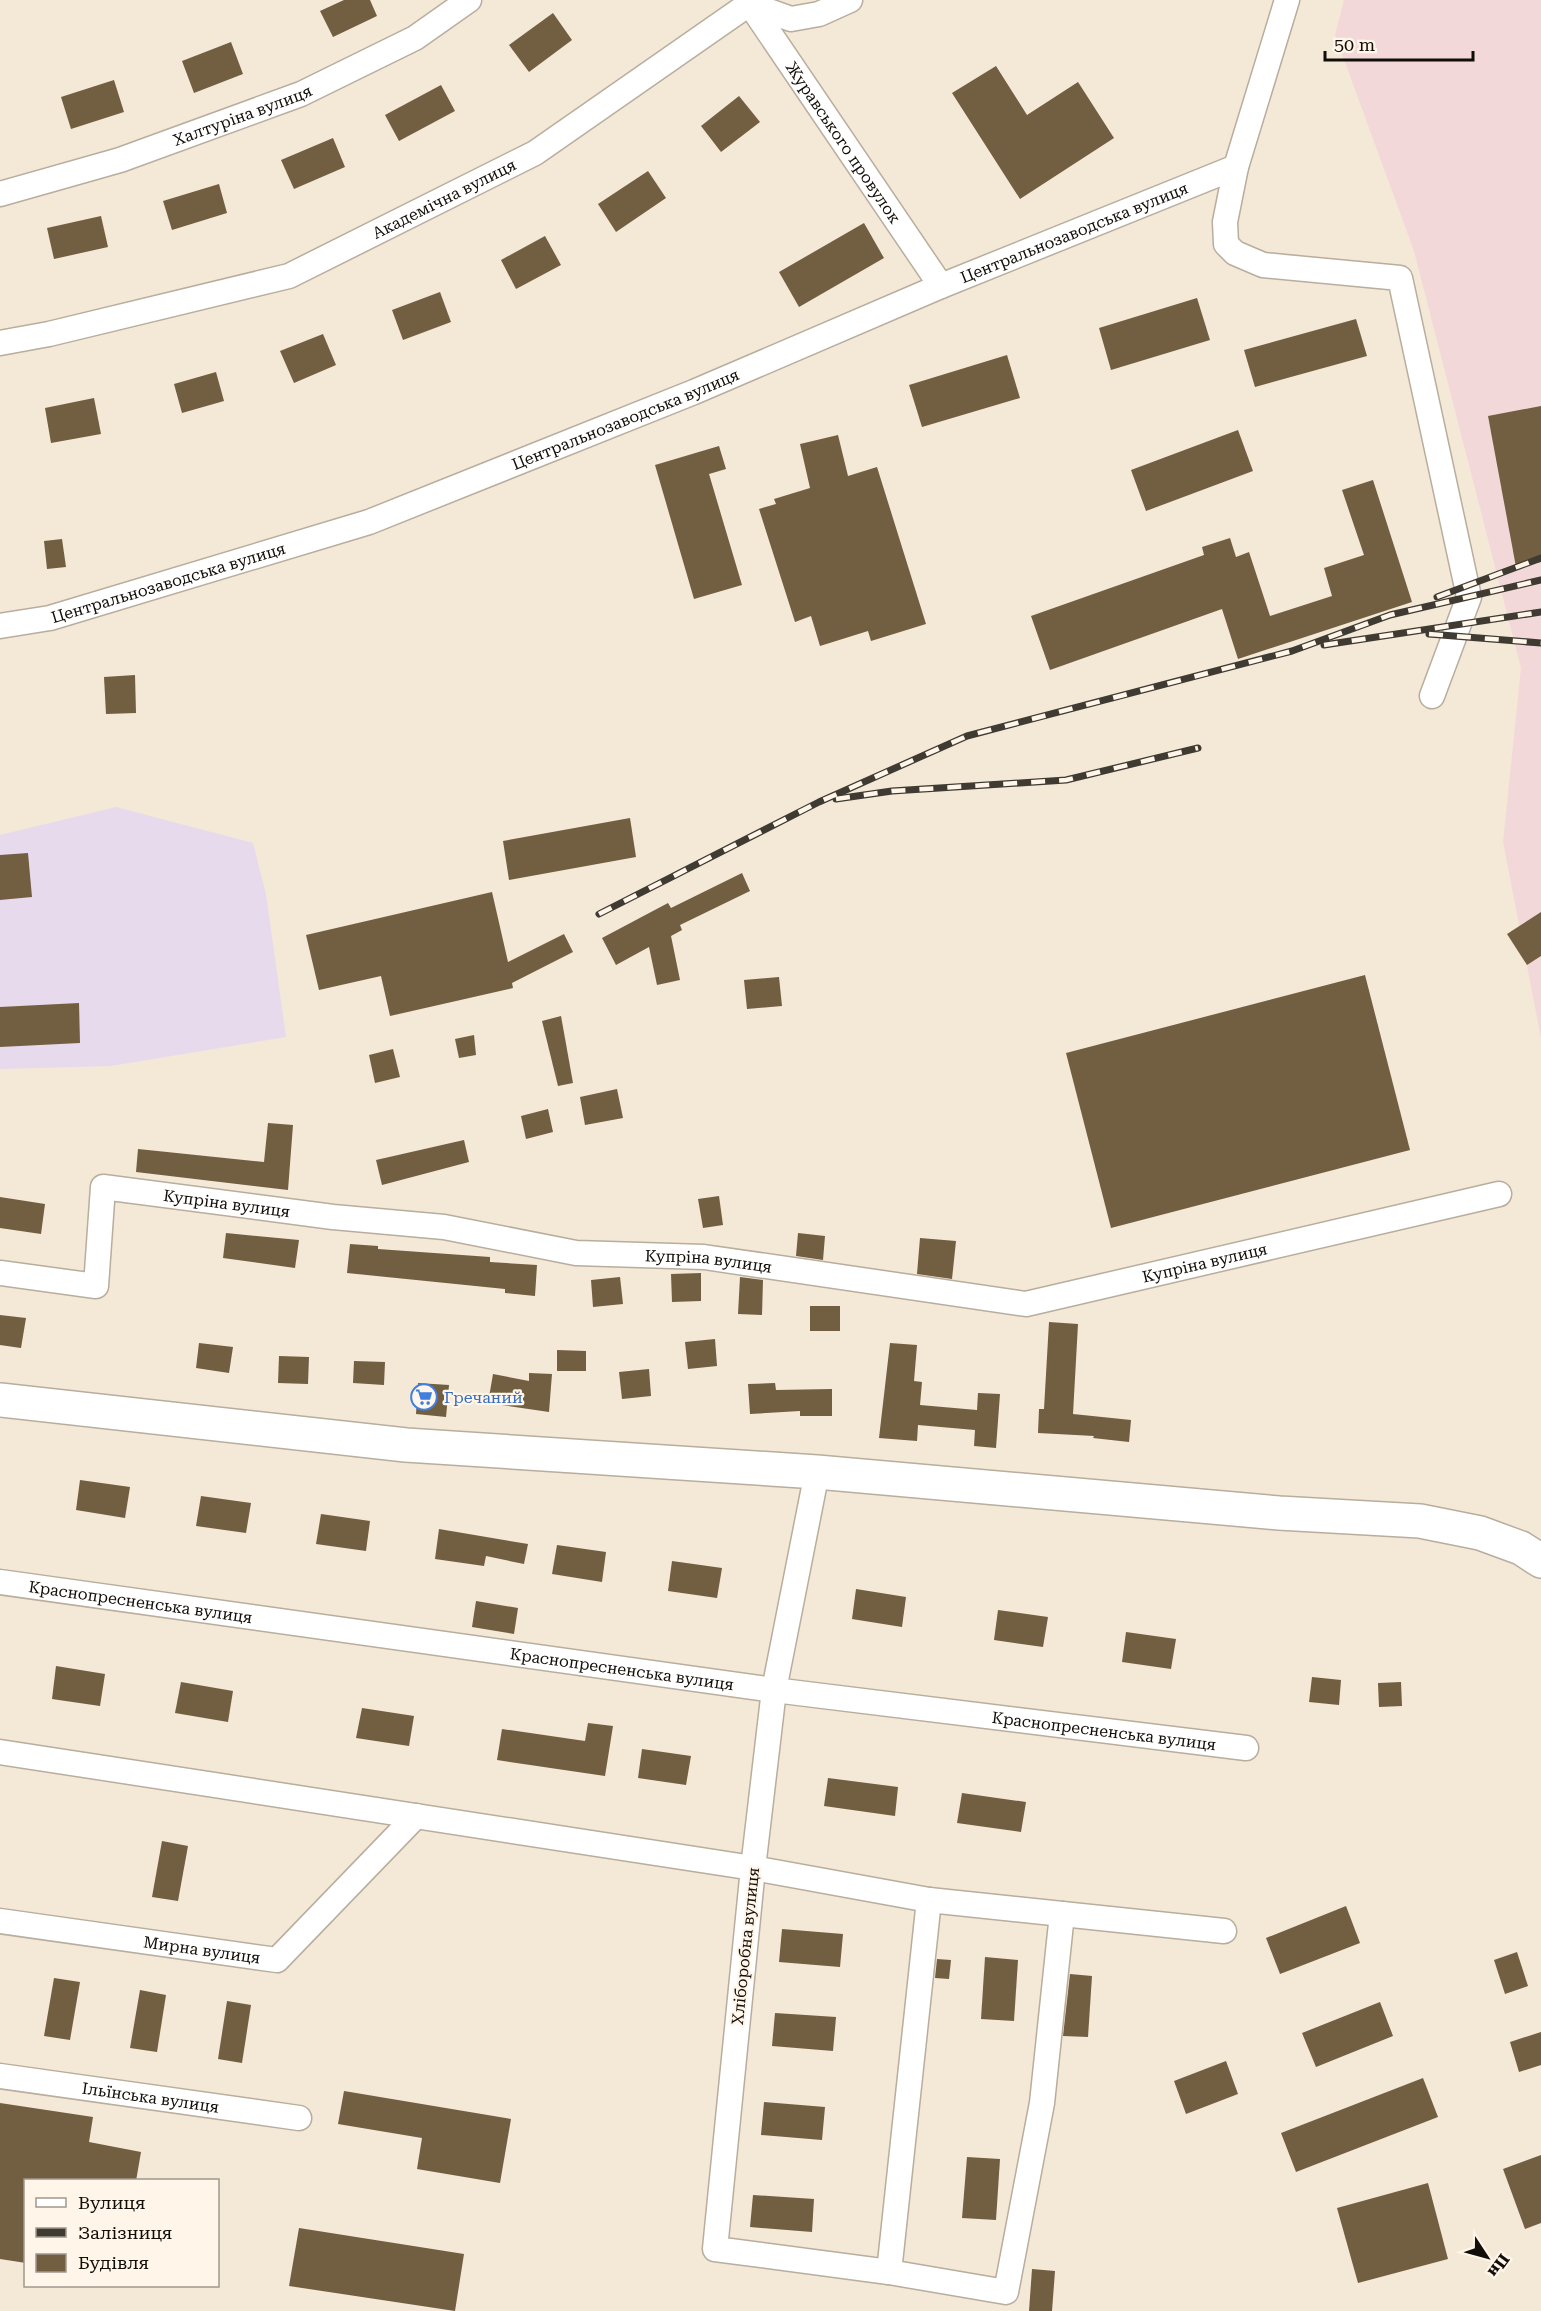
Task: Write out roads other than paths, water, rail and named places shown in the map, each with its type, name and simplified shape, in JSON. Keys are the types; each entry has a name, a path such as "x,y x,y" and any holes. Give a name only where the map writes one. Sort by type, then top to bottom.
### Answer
{"main road":[{"path":"0,1400 406,1445 817,1472 1279,1513 1420,1521 1480,1533 1521,1548 1541,1561"}],"street":[{"name":"Халтуріна вулиця","path":"0,194 120,160 301,94 415,38 469,0"},
{"path":"748,2 791,19 819,14 850,0"},
{"path":"1287,0 1236,167 1225,222 1226,244 1234,254 1263,265 1400,278 1469,597 1432,696"},
{"name":"Журавського провулок","path":"748,2 941,286"},
{"name":"Академічна вулиця","path":"0,343 49,334 289,276 535,153 748,2"},
{"name":"Центральнозаводська вулиця","path":"0,626 50,618 369,522 694,392 941,286 1236,167"},
{"name":"Купріна вулиця","path":"0,1274 96,1286 104,1187 333,1217 444,1227 576,1253 704,1257 1026,1304 1499,1194"},
{"name":"Хліборобна вулиця","path":"817,1472 774,1690 753,1868 716,2249 889,2272 1006,2292 1042,2103 1062,1914"},
{"name":"Краснопресненська вулиця","path":"0,1582 774,1690 1246,1748"},
{"path":"0,1752 753,1868 930,1900 1224,1931"},
{"name":"Мирна вулиця","path":"0,1921 277,1960 416,1816"},
{"path":"889,2272 930,1900"},
{"name":"Ільїнська вулиця","path":"0,2076 299,2118"}],"railway":[{"path":"1437,597 1541,558"},
{"path":"599,914 819,802 967,736 1292,651 1390,615 1541,580"},
{"path":"1324,645 1541,612"},
{"path":"1429,634 1541,643"},
{"path":"836,799 892,791 1066,780 1198,748"}],"place":[{"name":"Гречаний","path":"424,1397"}]}
